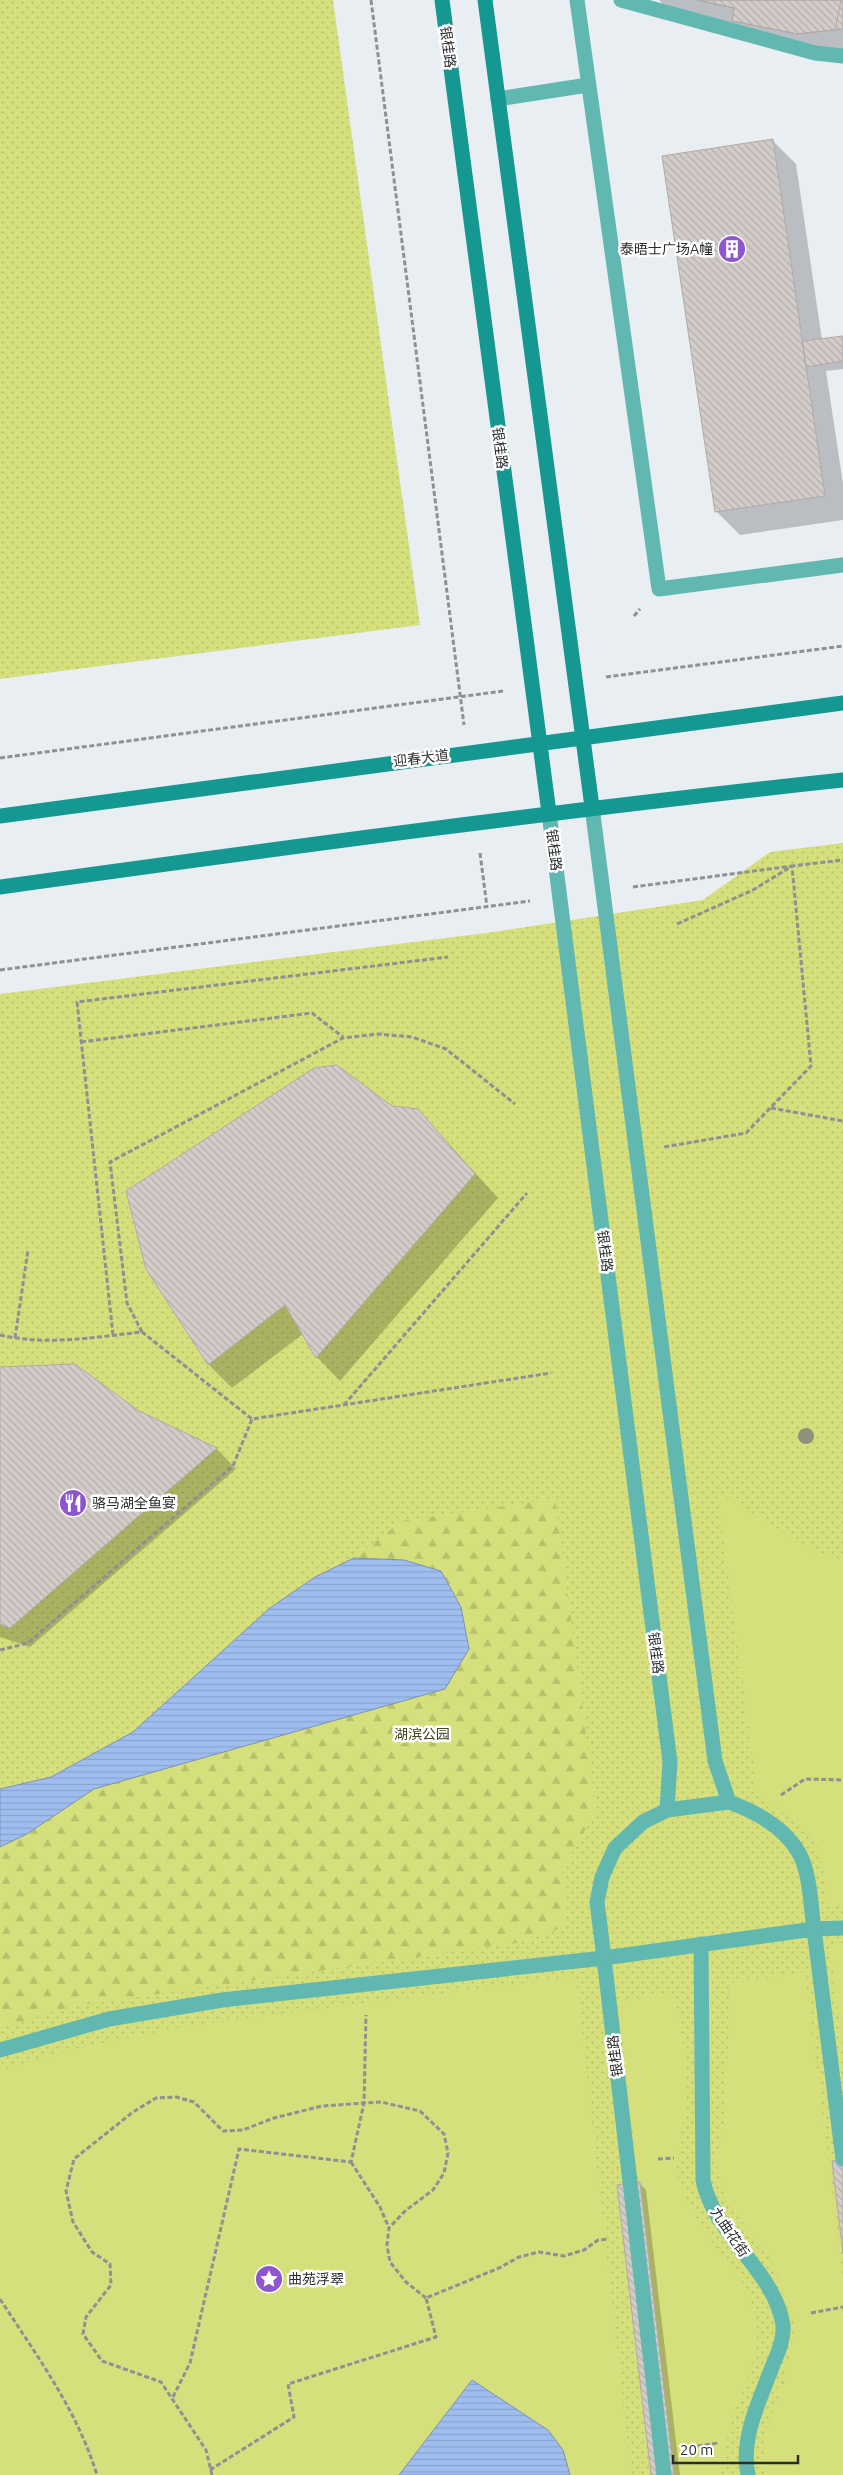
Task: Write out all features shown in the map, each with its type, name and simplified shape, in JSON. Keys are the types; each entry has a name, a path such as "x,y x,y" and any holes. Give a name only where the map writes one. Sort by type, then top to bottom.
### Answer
{"main road":[{"name":"银桂路","path":"442,0 549,813"},
{"path":"485,0 592,808"},
{"name":"迎春大道","path":"0,816 843,703"},
{"path":"0,887 476,822 843,780"}],"street":[{"path":"577,0 659,589 843,565"},
{"path":"621,0 814,53 843,56"},
{"path":"498,99 588,86"},
{"path":"592,808 715,1760 729,1802"},
{"name":"银桂路","path":"549,813 670,1762 667,1810 643,1822 615,1848 606,1870 597,1902 664,2475"},
{"path":"667,1810 729,1802 756,1812 794,1844 805,1867 843,2159"},
{"path":"0,2050 109,2019 222,2000 604,1958 814,1929 843,1928"},
{"name":"九曲花街","path":"701,1944 703,2180 706,2195 714,2211 776,2299 783,2326 780,2346 746,2440 748,2475"}],"path":[{"path":"371,0 467,753"},
{"path":"576,681 843,646"},
{"path":"0,758 532,687"},
{"path":"476,822 487,907"},
{"path":"677,924 753,890 792,866 843,860"},
{"path":"637,1152 746,1133 811,1066 792,866"},
{"path":"0,970 441,913"},
{"path":"113,1335 77,1002 448,957"},
{"path":"81,1042 312,1013 343,1038"},
{"path":"515,1104 446,1049 412,1036 378,1034 343,1038 110,1162 127,1303 142,1332 252,1419 551,1373"},
{"path":"771,1107 843,1121"},
{"path":"344,1405 528,1194"},
{"path":"15,1338 28,1250"},
{"path":"0,1335 15,1338 65,1341 142,1332"},
{"path":"0,1650 28,1643 233,1466 252,1419"},
{"path":"756,1812 805,1779 843,1780"},
{"path":"367,1984 364,2103 351,2162 380,2207 390,2228"},
{"path":"210,2470 294,2417 288,2384 436,2338 426,2298 406,2282 390,2262 387,2245 390,2228 405,2211 433,2190 444,2173 448,2153 444,2134 420,2111 380,2102 322,2106 274,2118 243,2130 223,2131 194,2102 176,2097 156,2098 133,2112 74,2159 66,2191 73,2222 92,2252 110,2264 111,2285 86,2317 83,2334 102,2361 161,2382 206,2450 210,2470 212,2475"},
{"path":"173,2398 190,2363 239,2149 351,2162"},
{"path":"627,2162 703,2156"},
{"path":"426,2298 499,2268 519,2257 539,2252 564,2256 584,2250 598,2240 636,2237"},
{"path":"0,2299 56,2384 91,2455 97,2475"},
{"path":"661,2451 746,2440"}],"green space":[{"path":"0,0 333,0 420,625 0,679"},
{"name":"湖滨公园","path":"843,843 843,2475 0,2475 0,994 494,932 703,900 770,852"},
{"path":"717,1491 817,1553 843,1560 843,1904 827,1904 820,1851 804,1830 757,1791"},
{"path":"555,1499 596,1811 562,1870 567,1904 564,1926 548,1934 516,1943 74,2006 0,2028 0,1847 27,1834 94,1789 216,1753 404,1560 354,1558 402,1521"},
{"path":"843,1943 843,2045 829,1944"},
{"path":"805,1972 843,2278 843,2475 768,2475 763,2459 764,2436 784,2384 795,2327 770,2258 727,2203 720,2181 716,2158 725,2118 730,1983"},
{"path":"576,1976 631,2475 570,2475 563,2450 472,2380 399,2475 0,2475 0,2071 70,2050 185,2026"},
{"path":"671,1993 678,2014 686,2062 687,2092 676,2174 699,2225 746,2287 757,2325 756,2354 729,2428 721,2475 672,2475 618,2001"}],"water":[{"path":"354,1558 404,1560 441,1571 461,1607 469,1649 445,1689 94,1789 27,1834 0,1847 0,1789 51,1777 133,1732 270,1608 315,1577"},
{"path":"472,2380 548,2430 563,2450 570,2475 399,2475"}],"building":[{"path":"697,0 843,0 843,29 797,34 732,21 734,8"},
{"path":"697,0 841,0 835,30 797,34 732,21 734,8"},
{"name":"泰晤士广场A幢","path":"773,139 825,496 715,512 662,156"},
{"path":"843,336 843,361 806,367 802,341"},
{"path":"337,1065 392,1106 418,1109 475,1174 316,1358 285,1305 208,1365 146,1269 126,1191 314,1068"},
{"path":"75,1364 139,1411 217,1448 10,1628 0,1624 0,1367"},
{"path":"843,2159 843,2254 832,2161"},
{"path":"640,2182 674,2475 651,2475 617,2185"}],"place":[{"name":"泰晤士广场A幢","path":"732,249"},
{"name":"骆马湖全鱼宴","path":"73,1503"},
{"name":"曲苑浮翠","path":"269,2279"}]}
